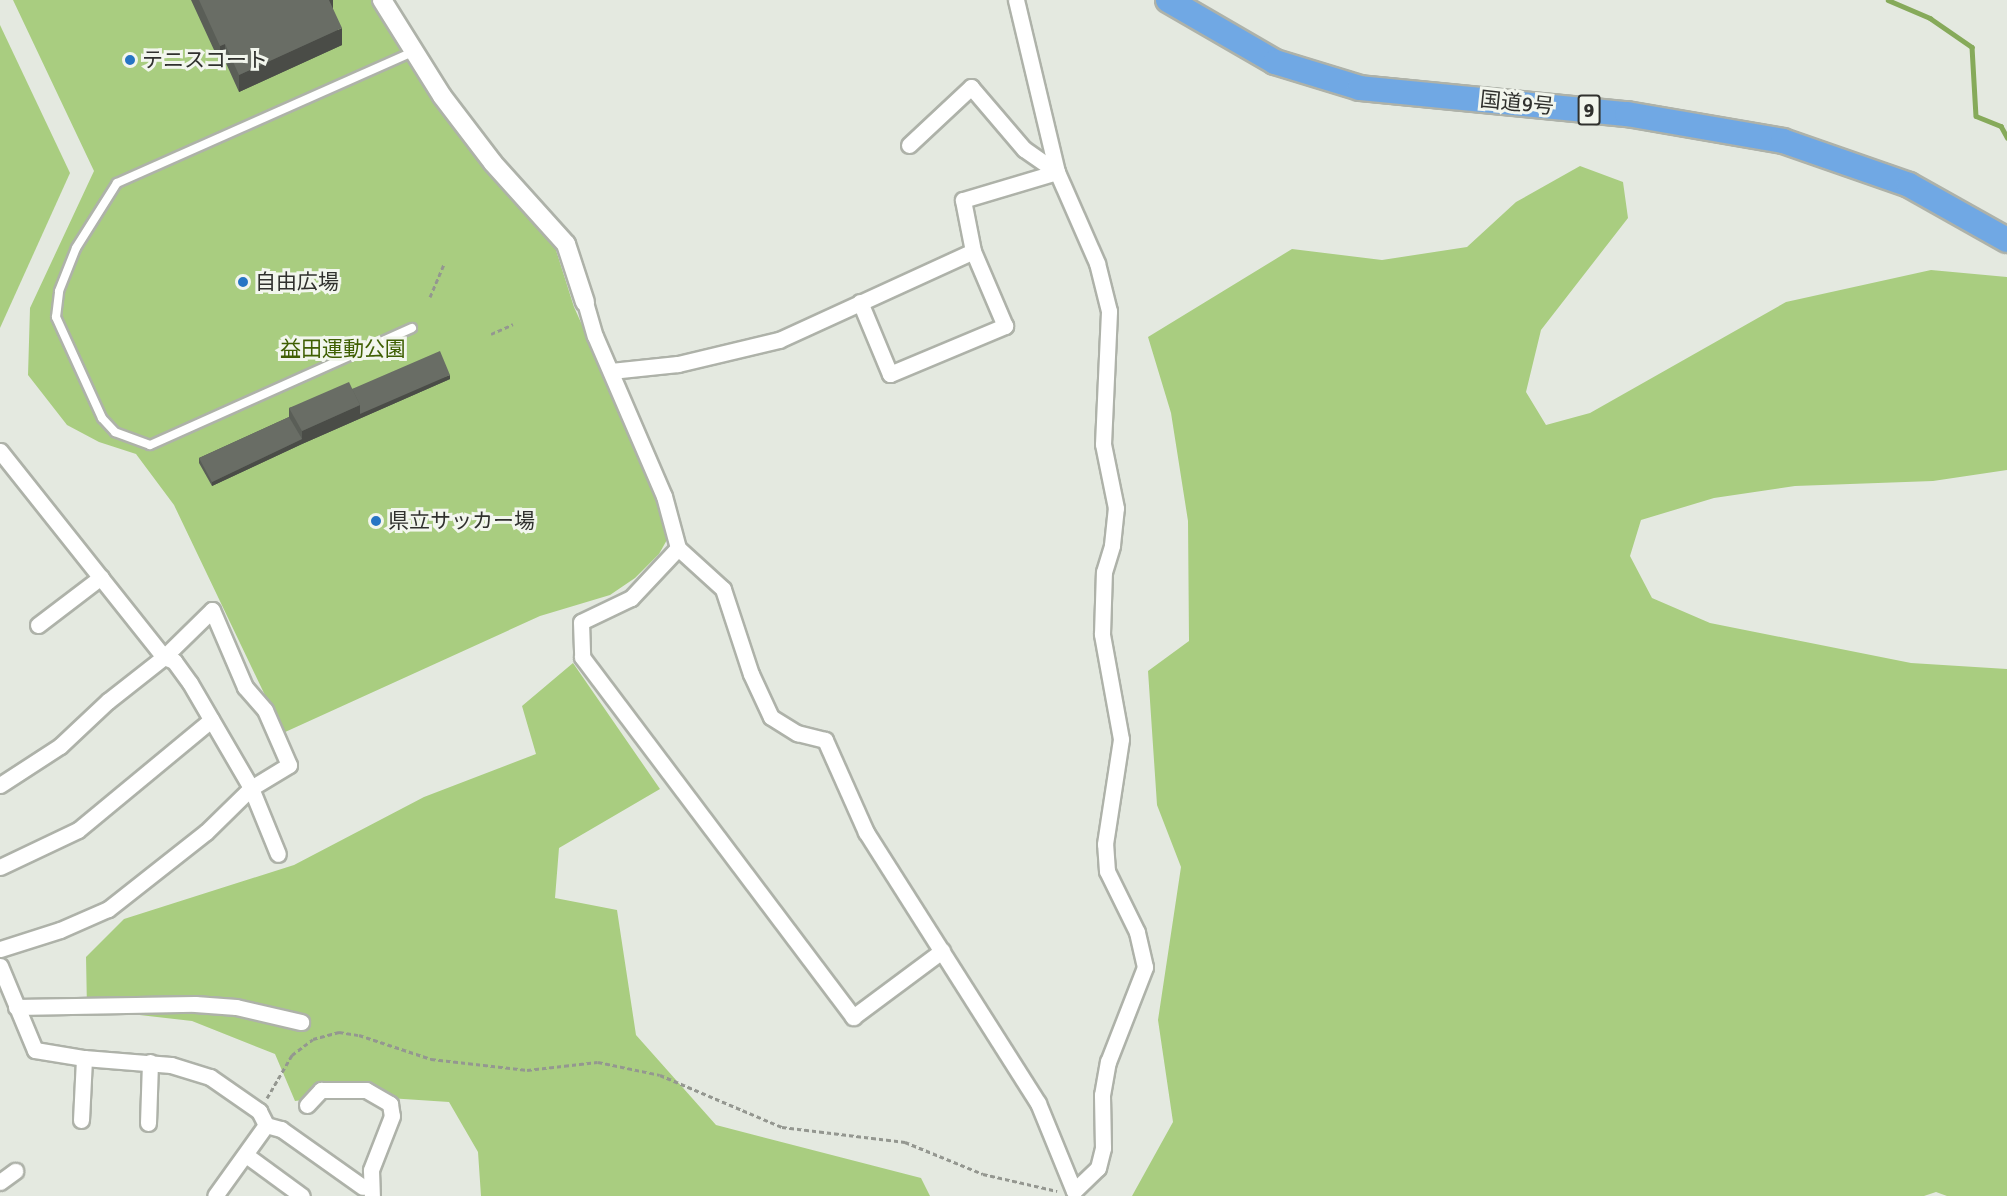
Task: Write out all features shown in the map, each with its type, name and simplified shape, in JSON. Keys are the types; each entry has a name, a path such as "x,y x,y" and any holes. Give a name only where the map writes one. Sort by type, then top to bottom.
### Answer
{"highway":[{"name":"国道9号","path":"1168,0 1275,62 1360,88 1627,114 1783,141 1909,185 2007,240"}],"street":[{"path":"382,0 413,52 493,163 566,244 611,371 664,496 678,548 723,589 751,674 771,717 797,733 825,740 866,832 1038,1103 1074,1191 1098,1168 1103,1148 1102,1095 1108,1062 1145,967 1137,932 1107,871 1105,844 1121,739 1102,634 1104,573 1112,545 1116,508 1103,444 1109,311 1097,263 1057,172 1016,0"},
{"path":"909,145 971,87 1024,149 1057,172"},
{"path":"860,302 890,374 1005,326 973,251 963,200 1057,172"},
{"path":"611,371 678,364 779,340 973,251"},
{"path":"1,454 164,657 174,661 190,682 251,788 278,854"},
{"path":"678,548 631,598 581,622 582,657 853,1017 942,951"},
{"path":"38,626 101,576"},
{"path":"0,785 60,746 108,701 164,657 212,610 245,687 265,710 289,765 251,788 206,832 108,909 60,930 0,949"},
{"path":"0,867 78,830 211,720"},
{"path":"0,966 35,1050 84,1058 150,1062 210,1077 367,1192 371,1170 392,1116 390,1104 366,1090 321,1090 307,1105"},
{"path":"16,1007 195,1004 237,1007 301,1022"},
{"path":"81,1120 84,1058"},
{"path":"148,1123 150,1062"},
{"path":"215,1196 246,1155 263,1118"},
{"path":"246,1155 302,1196"},
{"path":"0,1182 15,1171"}],"lane":[{"path":"412,328 150,445 115,432 102,418 56,317 59,291 76,248 117,183 413,52"}],"path":[{"path":"430,297 444,264"},
{"path":"491,334 513,324"},
{"path":"263,1118 292,1055 313,1039 339,1032 359,1035 430,1059 516,1069 598,1062 629,1067 660,1075 782,1127 905,1142 1010,1182 1042,1190 1074,1191"}],"green space":[{"name":"益田運動公園","path":"13,0 374,0 440,108 555,247 574,307 660,499 668,538 659,554 635,578 610,595 540,616 283,733 174,505 136,454 99,442 67,425 28,375 30,308 94,171"},
{"path":"0,25 70,173 0,328"},
{"path":"1580,166 1623,182 1628,218 1541,330 1526,392 1546,425 1590,413 1786,302 1931,270 2007,277 2007,470 1933,481 1795,486 1714,498 1641,520 1630,556 1652,598 1710,623 1911,663 2007,669 2007,1196 1947,1196 1936,1192 1924,1196 1132,1196 1173,1122 1158,1020 1181,867 1157,805 1148,671 1189,641 1188,521 1171,413 1148,337 1292,249 1382,260 1467,247 1516,202"},
{"path":"573,663 660,789 559,848 555,898 617,910 636,1035 716,1125 921,1178 930,1196 481,1196 478,1152 449,1102 343,1095 295,1101 275,1054 192,1021 87,1009 86,957 124,919 294,865 424,797 536,754 522,706"}],"building":[{"path":"199,0 329,0 342,28 239,75 225,44 220,46"},
{"path":"440,351 450,375 360,414 360,405 352,389"},
{"path":"349,382 360,405 302,431 289,408"},
{"path":"289,417 302,439 212,482 199,458"}],"waterway":[{"path":"1888,0 1930,18 1972,47 1976,116 2001,126 2007,137"}],"place":[{"name":"テニスコート","path":"130,60"},
{"name":"自由広場","path":"243,282"},
{"name":"県立サッカー場","path":"376,521"}]}
